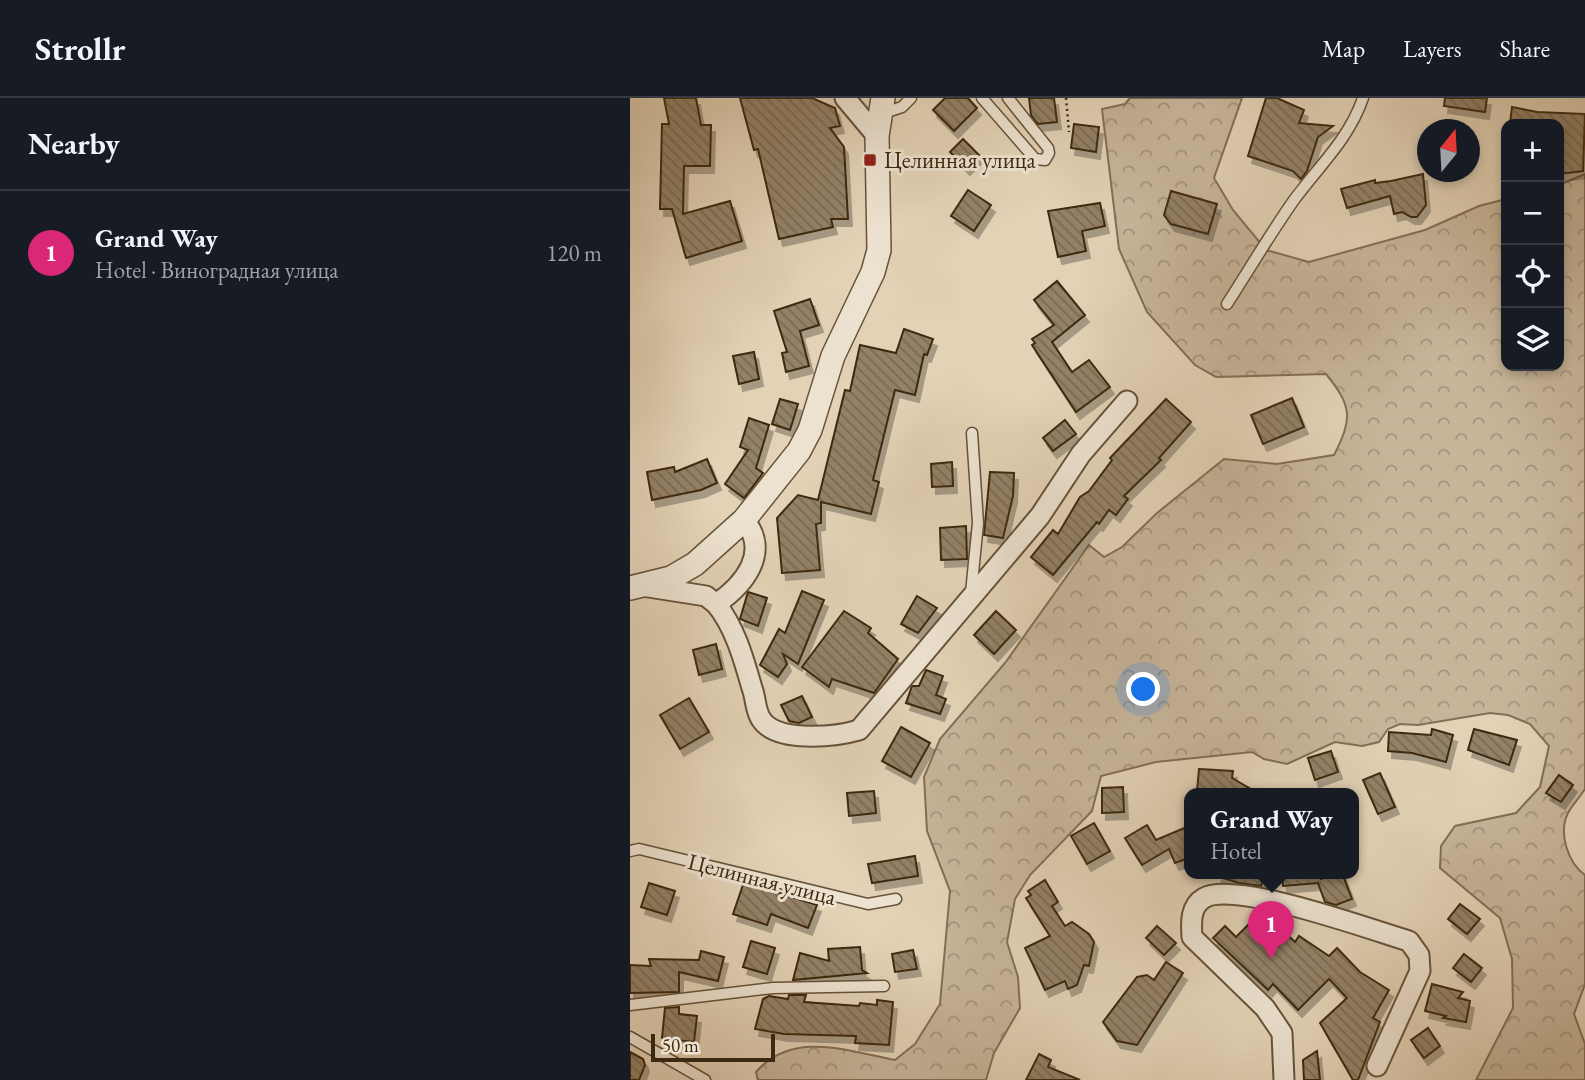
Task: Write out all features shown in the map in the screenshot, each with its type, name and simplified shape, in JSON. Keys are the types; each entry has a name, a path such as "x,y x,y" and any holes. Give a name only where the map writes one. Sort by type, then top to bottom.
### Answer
{"street":[{"path":"636,587 683,572 744,520 799,452 810,430 833,356 873,272 879,250 880,116 845,98"},
{"path":"636,587 706,596 716,604 727,617 754,692 759,716 764,724 789,735 818,736 852,732 869,721 1040,516 1081,454 1127,401"},
{"path":"716,604 738,590 750,573 755,540 744,520"},
{"path":"1284,1080 1282,1033 1265,1008 1192,937 1195,907 1204,898 1221,892 1260,897 1409,941 1419,955 1420,971 1377,1066"}],"lane":[{"path":"880,116 902,107 911,98"},
{"path":"982,98 1035,159 1045,160 1049,153 1048,148 1008,98"},
{"path":"1227,304 1294,201 1336,149 1356,117 1363,98"},
{"path":"971,597 978,523 972,433"},
{"name":"Целинная улица","path":"630,851 639,849 868,904 895,898"},
{"path":"630,1005 772,988 884,986"},
{"path":"630,1037 705,1080"}],"path":[{"path":"1066,98 1069,132"}],"green space":[{"path":"1130,98 1242,98 1214,178 1233,210 1266,250 1309,262 1425,230 1479,206 1501,200 1501,371 1564,371 1564,183 1585,174 1585,789 1568,813 1564,829 1566,847 1574,863 1585,875 1585,984 1574,1014 1585,1044 1585,1080 1476,1080 1513,1008 1512,959 1500,918 1440,868 1441,846 1455,826 1516,813 1540,787 1549,746 1530,724 1508,715 1490,713 1418,725 1400,724 1388,729 1379,742 1362,746 1335,742 1287,764 1264,759 1252,752 1156,762 1101,776 1092,811 1030,875 1015,899 1007,942 1018,977 1020,1008 994,1053 986,1080 758,1080 756,1072 771,1059 804,1047 840,1049 895,1060 915,1044 940,1004 950,891 927,831 924,777 940,739 1005,663 1089,545 1104,557 1122,547 1157,513 1224,459 1277,464 1334,455 1344,431 1347,422 1345,404 1326,374 1216,377 1195,365 1147,312 1119,249 1102,109 1125,104"}],"building":[{"path":"664,98 696,98 701,125 711,125 710,166 684,166 683,214 730,201 742,241 686,258 672,209 660,209 662,124 669,124"},
{"path":"740,98 812,98 835,108 840,126 830,128 844,147 848,219 831,219 833,227 779,239 758,149 754,150"},
{"path":"945,98 968,98 977,108 954,131 933,110"},
{"path":"1029,98 1054,98 1057,122 1038,124 1031,115"},
{"path":"1266,98 1277,98 1304,110 1299,123 1333,126 1318,137 1307,171 1301,179 1293,171 1248,156"},
{"path":"1445,98 1487,98 1485,112 1444,106"},
{"path":"1512,107 1537,112 1585,114 1583,171 1564,173 1564,119 1511,119"},
{"path":"1074,124 1099,127 1096,152 1071,148"},
{"path":"963,139 979,155 966,168 950,152"},
{"path":"1417,175 1417,182 1424,182 1426,205 1417,217 1402,212 1394,214 1390,196 1347,208 1341,189 1375,180 1375,183"},
{"path":"968,190 991,205 974,231 951,216"},
{"path":"1171,191 1217,204 1208,234 1171,224 1164,215"},
{"path":"1100,203 1105,226 1082,231 1086,251 1058,257 1048,211"},
{"path":"1057,281 1085,315 1052,342 1072,372 1089,360 1110,387 1076,412 1032,345 1035,343 1032,339 1054,325 1034,300"},
{"path":"810,299 819,325 800,331 809,366 786,372 782,353 787,352 774,311"},
{"path":"904,329 933,339 927,355 924,354 915,395 895,390 873,480 879,482 871,514 821,502 821,523 816,524 820,570 782,573 777,518 798,495 818,500 845,390 850,391 860,345 896,353"},
{"path":"754,352 759,379 739,384 733,356"},
{"path":"1292,398 1304,427 1263,444 1251,415"},
{"path":"780,399 798,404 790,430 772,424"},
{"path":"1166,399 1191,422 1159,458 1161,460 1124,496 1128,499 1116,515 1109,510 1053,575 1031,557 1053,530 1058,534 1080,497 1089,491 1112,460 1110,458"},
{"path":"749,418 769,425 756,468 763,473 744,498 725,484 748,450 740,447"},
{"path":"1065,420 1076,434 1053,451 1043,438"},
{"path":"707,459 717,483 701,490 652,500 647,472 674,467 675,472"},
{"path":"952,462 953,486 932,487 931,464"},
{"path":"990,472 1014,473 1013,496 1003,538 984,535"},
{"path":"966,526 967,559 941,560 940,528"},
{"path":"802,591 824,600 798,664 783,654 787,664 778,677 760,665 779,629 785,633"},
{"path":"748,592 767,598 758,626 740,619"},
{"path":"917,596 937,608 918,633 901,624"},
{"path":"844,611 871,628 868,633 898,659 874,693 832,679 829,687 802,667"},
{"path":"996,611 1016,630 994,654 974,635"},
{"path":"716,644 722,669 699,675 693,650"},
{"path":"926,670 943,676 936,695 946,699 940,714 906,703 912,686 919,686"},
{"path":"802,696 812,717 799,723 789,721 781,705"},
{"path":"689,698 709,732 680,749 660,715"},
{"path":"901,727 930,743 911,777 882,761"},
{"path":"1432,729 1453,735 1446,762 1412,753 1388,751 1389,732 1431,735"},
{"path":"1474,729 1517,740 1509,765 1468,750"},
{"path":"1331,751 1338,772 1315,780 1308,758"},
{"path":"1199,769 1233,771 1232,778 1249,788 1197,788"},
{"path":"1380,773 1395,807 1378,814 1363,780"},
{"path":"1559,775 1573,785 1561,802 1546,793"},
{"path":"1123,787 1124,812 1102,813 1102,788"},
{"path":"874,791 876,813 849,816 847,793"},
{"path":"1094,823 1110,851 1087,864 1071,836"},
{"path":"1147,825 1156,840 1184,828 1184,860 1175,863 1169,849 1142,865 1125,838"},
{"path":"915,856 918,876 872,883 868,864"},
{"path":"1226,879 1263,879 1261,886"},
{"path":"1282,879 1344,879 1352,899 1336,905 1325,902 1318,883 1283,886"},
{"path":"1045,880 1058,902 1052,906 1065,926 1072,922 1089,934 1094,942 1089,966 1084,965 1077,985 1068,989 1065,981 1045,990 1025,948 1050,936 1026,898 1031,895 1028,891"},
{"path":"744,882 817,905 808,928 771,914 767,925 733,914"},
{"path":"649,883 675,891 667,915 641,907"},
{"path":"1460,904 1480,919 1467,934 1448,919"},
{"path":"1262,911 1295,942 1299,936 1329,956 1337,948 1360,972 1389,990 1373,1018 1380,1022 1358,1080 1353,1080 1320,1023 1347,998 1329,979 1298,1010 1273,984 1268,990 1213,938 1225,926 1236,937"},
{"path":"1157,926 1176,943 1164,955 1146,938"},
{"path":"751,941 775,948 767,974 743,967"},
{"path":"860,947 862,970 867,973 793,980 800,953 829,961 828,949"},
{"path":"913,950 917,969 895,972 892,954"},
{"path":"701,951 724,957 718,981 679,972 679,992 630,993 630,965 651,966 649,959 699,960"},
{"path":"1464,954 1482,968 1471,982 1453,968"},
{"path":"1166,962 1183,973 1137,1045 1117,1041 1103,1022 1137,977 1147,975 1154,980"},
{"path":"1432,984 1463,992 1458,998 1470,1001 1466,1022 1425,1011"},
{"path":"789,995 806,995 804,1002 859,1006 860,1003 877,1005 877,1000 893,1002 889,1045 855,1043 856,1036 784,1034 755,1029 763,999 769,996 788,999"},
{"path":"679,1007 679,1014 697,1016 694,1042 662,1038 665,1008"},
{"path":"1428,1028 1440,1046 1424,1058 1411,1040"},
{"path":"1317,1051 1320,1080 1304,1080 1303,1060"},
{"path":"630,1052 643,1059 645,1065 639,1080 630,1080"},
{"path":"1039,1054 1051,1060 1048,1067 1080,1080 1026,1080"}],"place":[{"name":"Целинная улица","path":"870,160"},
{"name":"Grand Way","path":"1271,959"}]}
